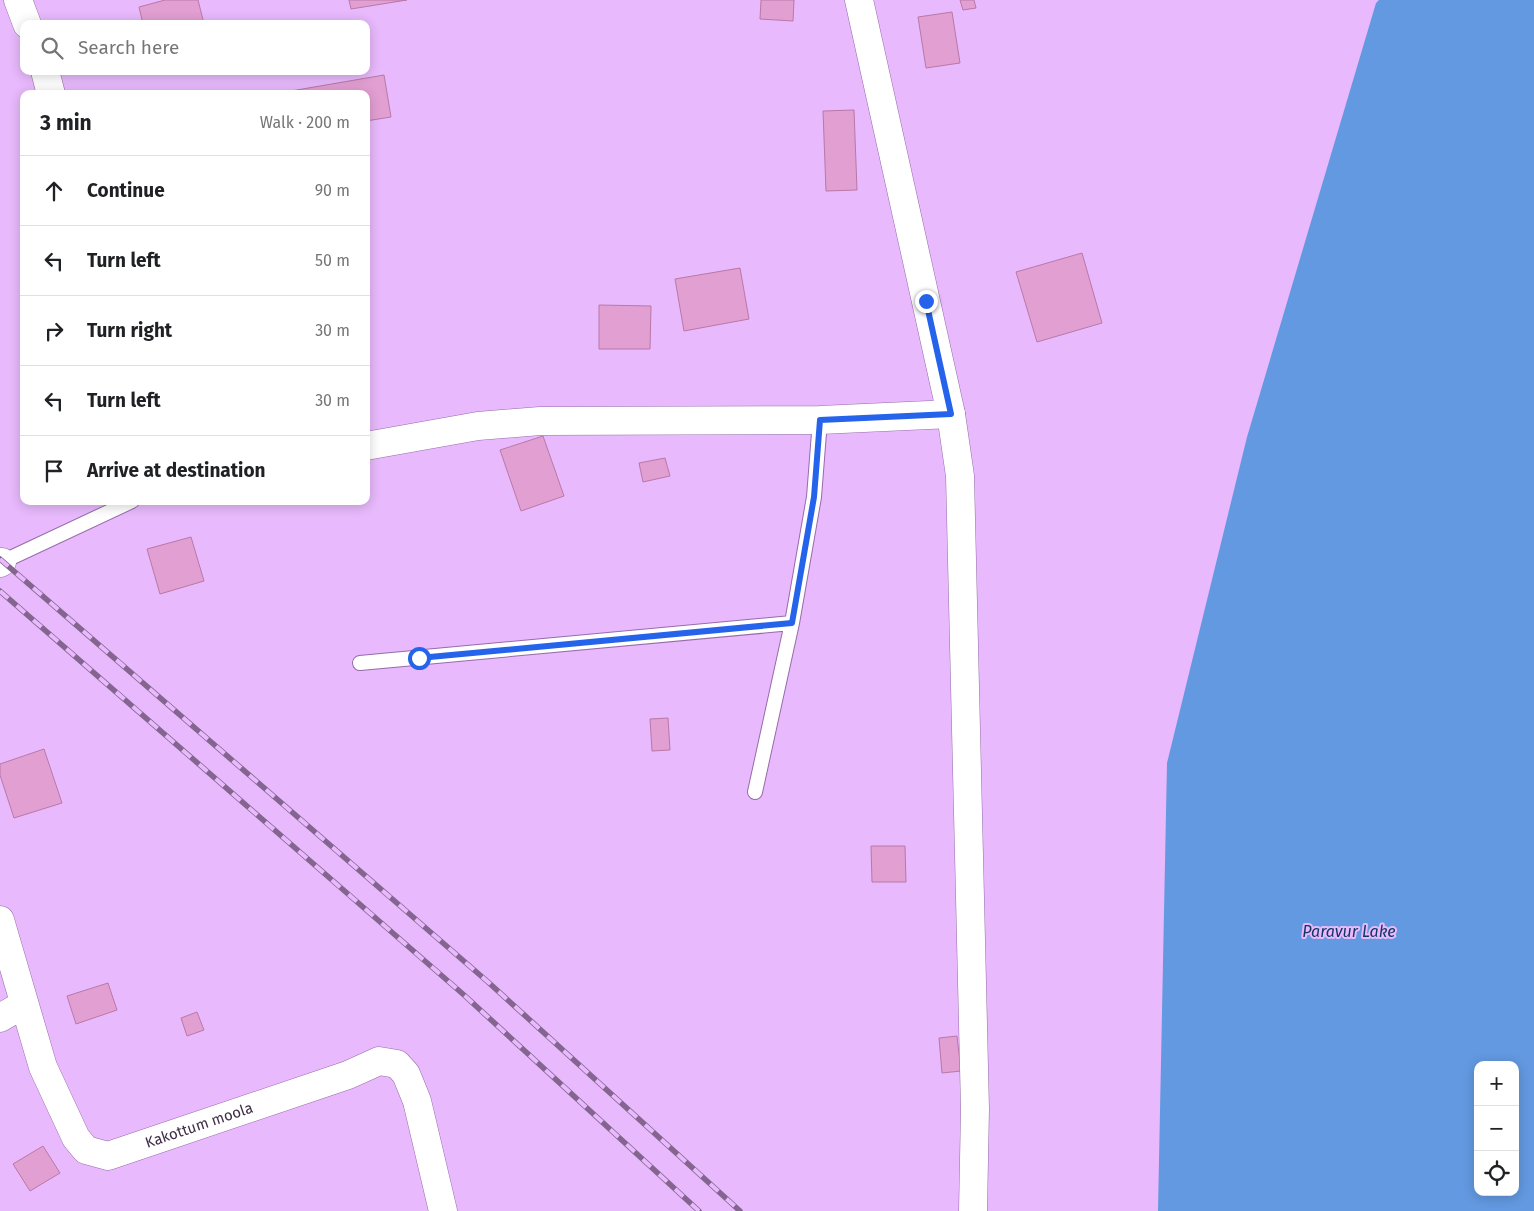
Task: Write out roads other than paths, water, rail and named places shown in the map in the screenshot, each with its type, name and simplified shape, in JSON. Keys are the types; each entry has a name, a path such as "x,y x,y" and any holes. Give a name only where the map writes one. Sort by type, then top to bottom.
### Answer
{"street":[{"path":"18,0 26,20"},
{"path":"859,0 951,414 960,476 975,1109 973,1211"},
{"path":"46,75 50,90"},
{"path":"370,445 478,426 540,421 820,420 951,414"},
{"name":"Kakottum moola","path":"0,920 43,1067 76,1138 86,1150 108,1156 348,1075 379,1061 397,1064 406,1074 417,1102 443,1211"},
{"path":"0,1018 24,1004"}],"lane":[{"path":"755,792 792,623 814,497 820,420"},
{"path":"1,562 123,505"},
{"path":"360,663 792,623"}],"water":[{"name":"Paravur Lake","path":"1379,0 1534,0 1534,1211 1158,1211 1167,763 1247,437 1376,3"}],"railway":[{"path":"0,559 488,982 740,1211"},
{"path":"0,591 464,995 699,1211"}]}
